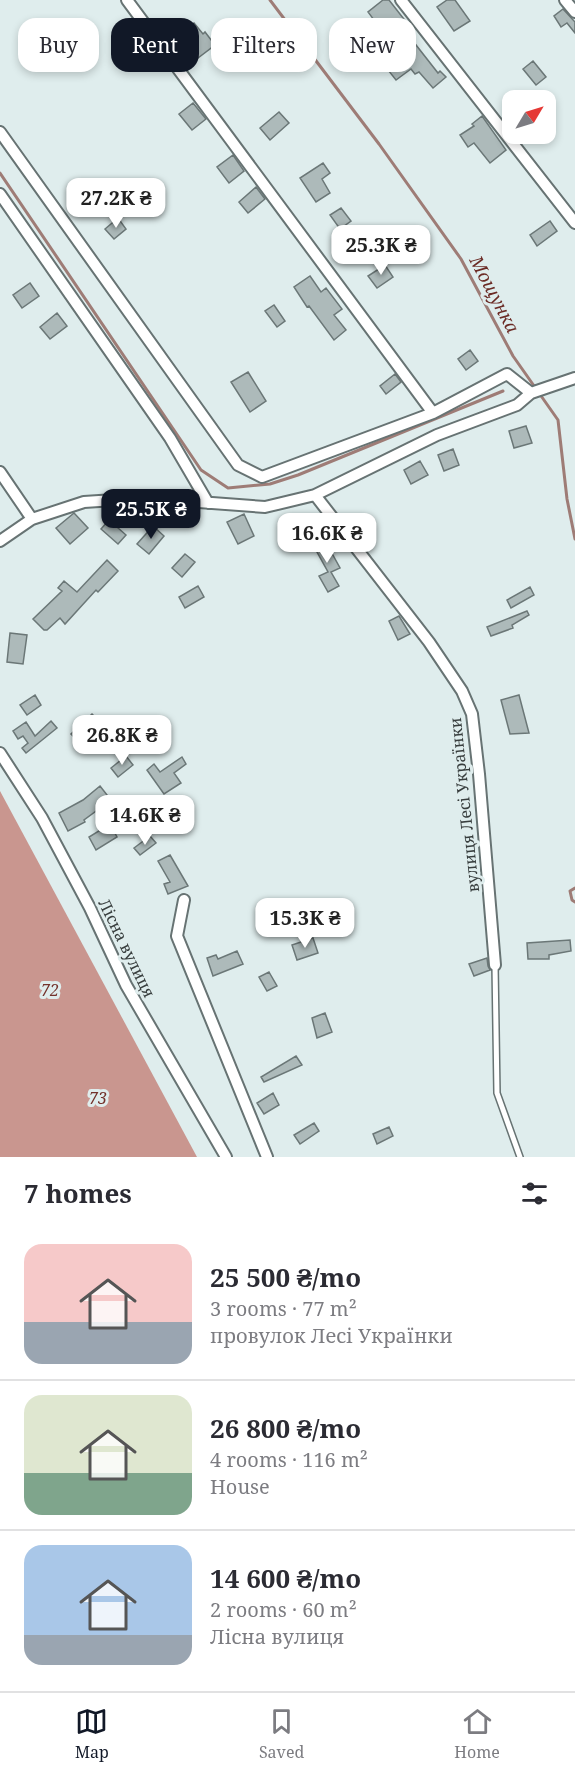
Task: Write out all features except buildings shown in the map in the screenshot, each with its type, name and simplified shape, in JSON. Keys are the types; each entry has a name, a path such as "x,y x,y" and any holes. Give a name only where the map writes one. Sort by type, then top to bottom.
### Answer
{"street":[{"path":"128,0 433,413"},
{"path":"401,0 575,223"},
{"path":"565,0 575,12"},
{"path":"0,132 238,465 262,477 433,413 507,374 531,393"},
{"path":"0,194 170,438 208,503"},
{"path":"0,542 32,519 84,502 145,498 265,507 315,495 437,435 517,405 531,393 575,378"},
{"path":"0,472 32,519"},
{"name":"вулиця Лесі Українки","path":"315,495 429,642 462,692 472,714 495,965"},
{"name":"Лісна вулиця","path":"0,753 42,818 90,908 126,985 226,1157"},
{"path":"184,900 177,936 267,1157"}],"lane":[{"name":"вулиця Лесі Українки","path":"495,965 497,1093 520,1157"}],"green space":[{"path":"0,791 197,1157 0,1157"}],"waterway":[{"name":"Мощунка","path":"270,0 379,144 461,259 513,356 558,420 567,499 575,539"},
{"path":"0,173 201,470 228,488 270,484 298,475 503,391"},
{"name":"Мощунка","path":"575,888 570,891 572,900 575,902"}],"park label":[{"name":"72","path":"50,990"},
{"name":"73","path":"98,1098"}]}
